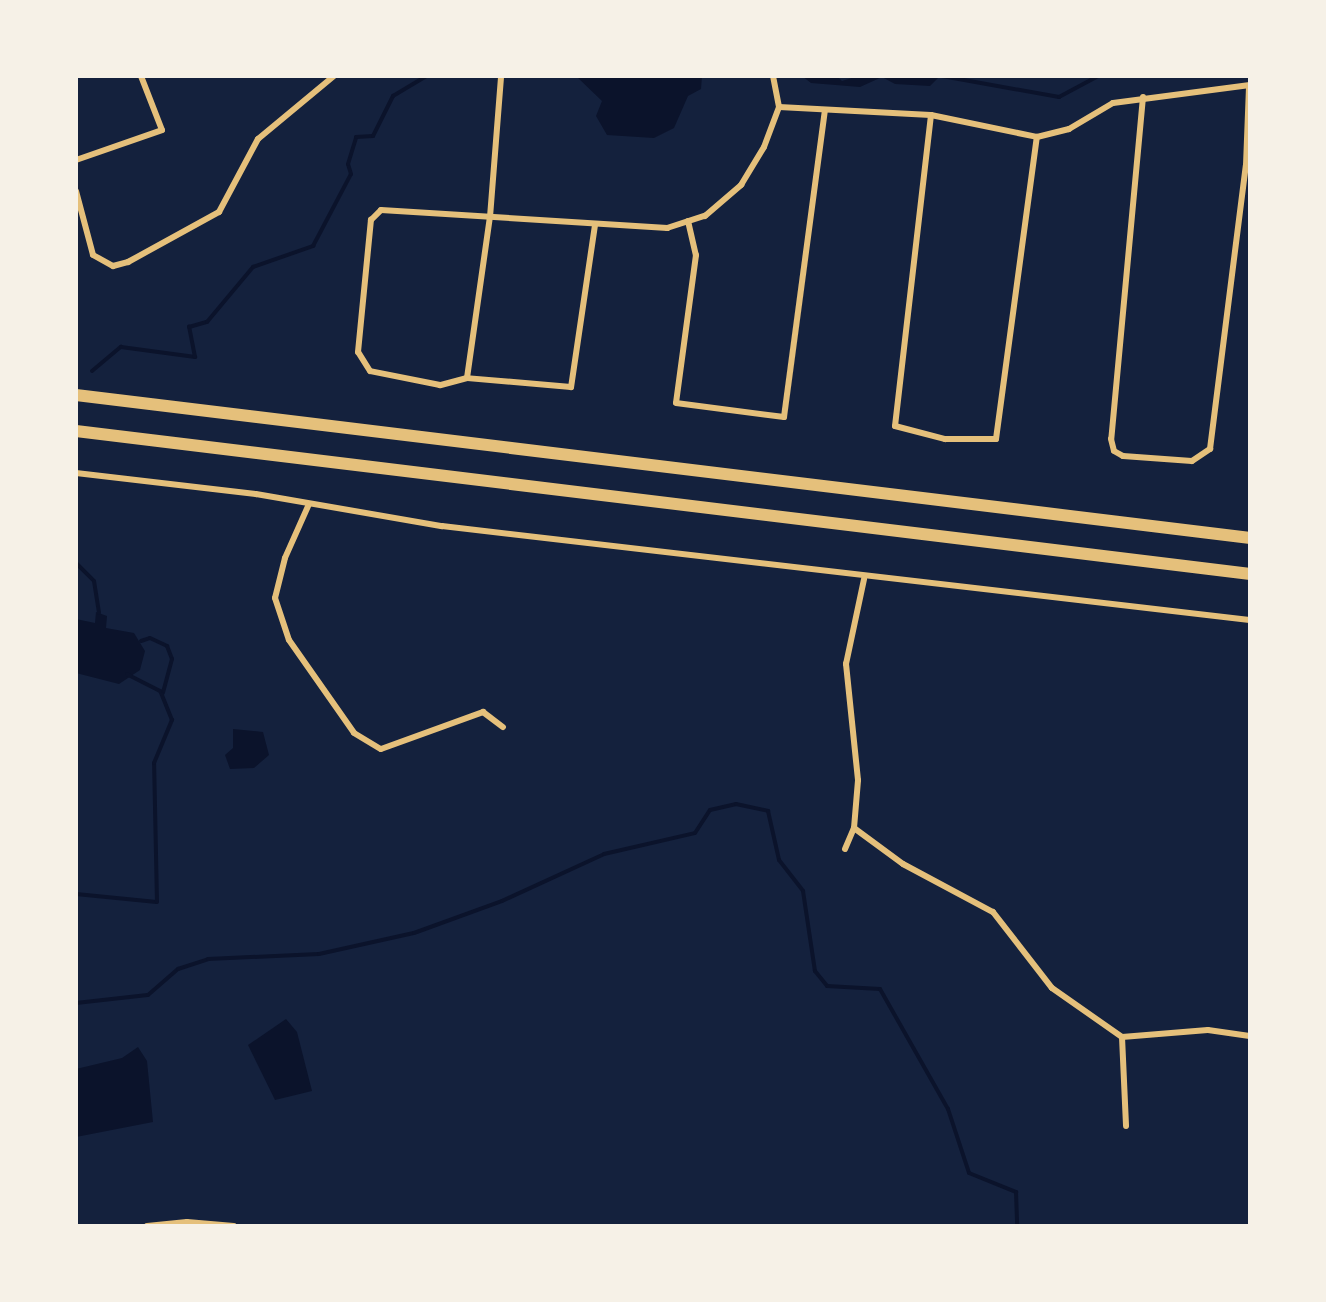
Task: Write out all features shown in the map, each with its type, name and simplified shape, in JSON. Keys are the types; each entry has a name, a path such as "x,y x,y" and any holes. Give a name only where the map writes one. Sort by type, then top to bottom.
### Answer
{"highway":[{"path":"76,395 1250,538"},
{"path":"76,431 1250,574"}],"street":[{"path":"76,160 162,130 141,76"},
{"path":"76,191 93,255 113,266 128,262 219,212 258,139 334,76"},
{"path":"467,378 490,217 501,76"},
{"path":"595,225 571,387 467,378 440,385 370,371 358,352 371,220 381,210 667,228 705,216 741,185 764,147 779,107 773,76"},
{"path":"779,107 931,115 1037,137 1069,129 1113,103 1143,97 1249,86 1248,165 1210,449 1192,461 1123,456 1114,451 1111,439 1143,97"},
{"path":"688,221 696,255 676,403 784,417 825,111"},
{"path":"931,115 895,426 945,439 996,439 1037,137"},
{"path":"76,473 309,504 442,526 604,542 864,579 1250,620"},
{"path":"309,504 285,558 275,598 289,640 354,733 381,749 483,712 503,727"},
{"path":"845,849 854,828 856,739 846,699 846,664 864,579"},
{"path":"854,828 903,864 993,912 1052,988 1122,1037 1208,1030 1250,1036"},
{"path":"1122,1037 1126,1126"},
{"path":"147,1226 187,1222 234,1226"}],"water":[{"path":"576,76 702,76 701,89 688,96 674,128 654,138 607,135 596,116 602,101"},
{"path":"802,76 837,76 842,81 858,76 940,76 930,86 895,84 882,77 860,87 811,83"},
{"path":"96,612 107,616 106,628 134,633 145,651 140,670 119,684 76,673 76,619 95,623"},
{"path":"233,729 263,732 269,755 254,768 230,769 225,755 233,748"},
{"path":"286,1019 297,1032 312,1091 275,1100 248,1045"},
{"path":"138,1047 147,1061 153,1122 76,1137 76,1069 122,1058"}],"waterway":[{"path":"92,371 121,347 195,357 189,327 207,322 253,267 313,246 351,174 348,164 356,137 373,136 393,96 426,76"},
{"path":"942,76 1059,97 1098,76"},
{"path":"76,563 94,581 99,613"},
{"path":"141,641 150,638 167,646 172,659 163,693"},
{"path":"76,894 157,902 154,763 172,720 160,691 127,674"},
{"path":"76,1003 148,995 178,969 208,959 319,954 414,933 502,901 604,854 695,833 710,810 736,804 768,811 779,860 803,891 815,971 827,986 880,989 948,1109 969,1173 1016,1192 1017,1226"}]}
